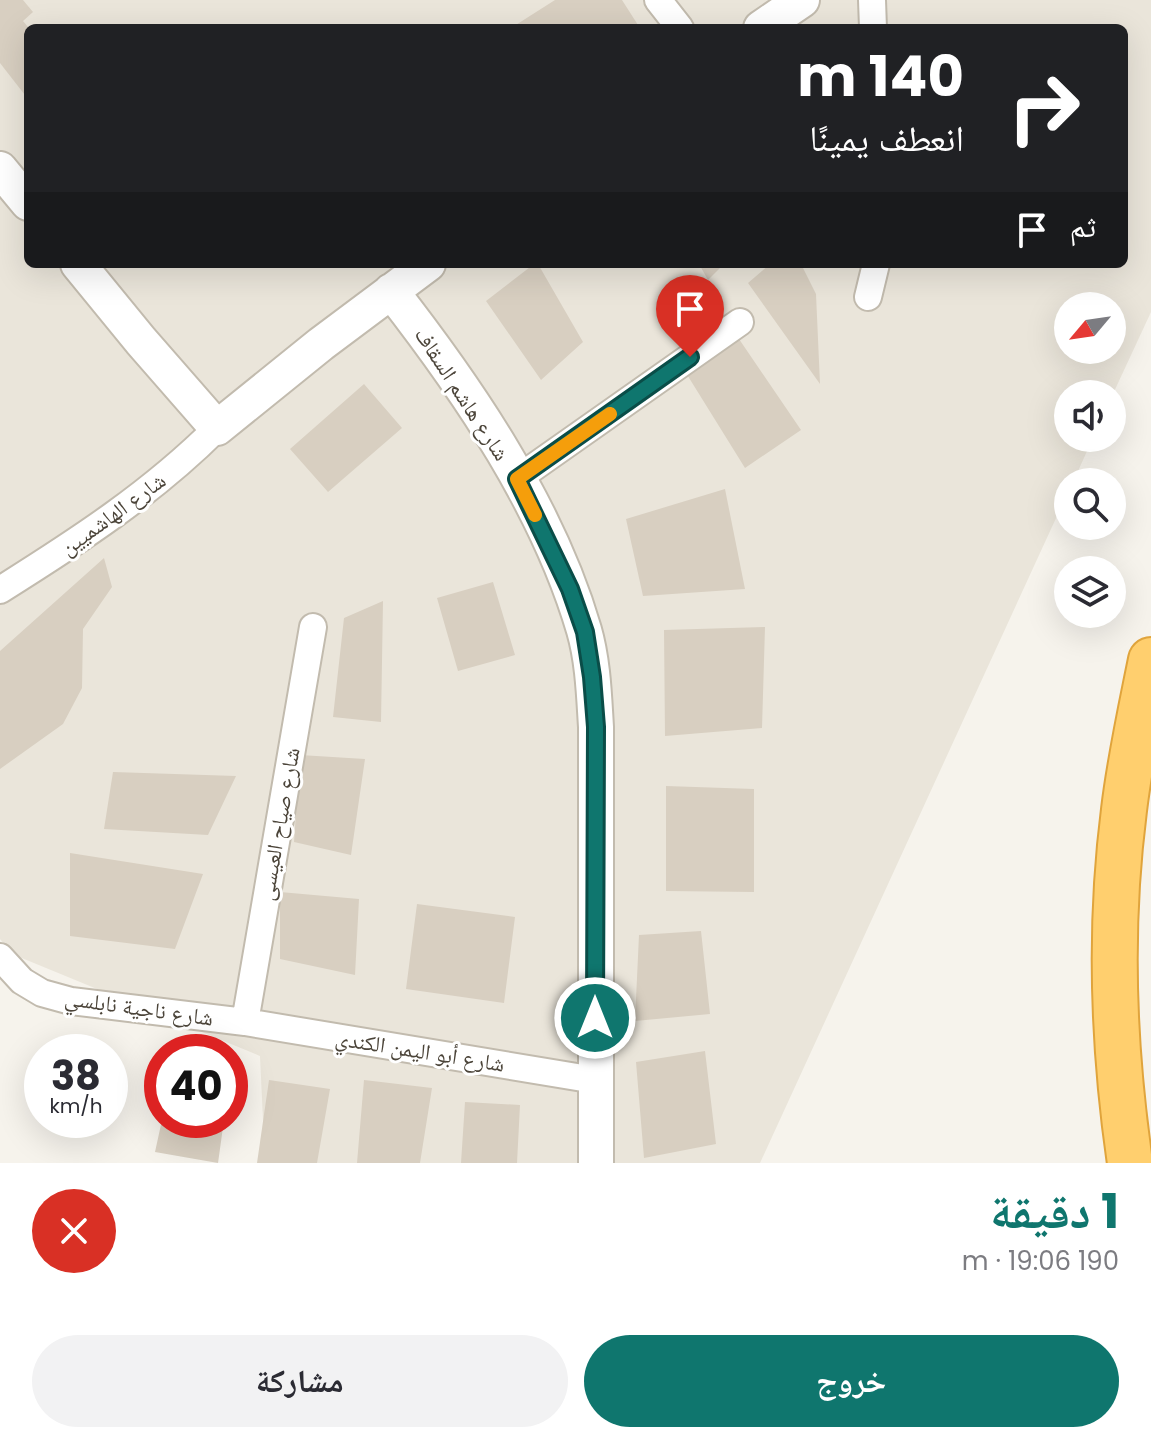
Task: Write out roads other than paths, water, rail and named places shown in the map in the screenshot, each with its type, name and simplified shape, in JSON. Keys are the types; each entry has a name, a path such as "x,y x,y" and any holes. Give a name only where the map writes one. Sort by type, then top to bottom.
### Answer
{"highway":[{"path":"1130,1163 1116,1044 1116,913 1124,810 1151,660"}],"street":[{"path":"658,0 677,24"},
{"path":"767,24 802,0"},
{"path":"872,0 873,24"},
{"path":"0,169 24,198"},
{"path":"81,268 217,428 423,268"},
{"path":"868,297 875,268"},
{"name":"شارع هاشم السقاف","path":"391,291 458,381 517,479 570,589 585,632 596,727 596,1163"},
{"path":"517,479 740,322"},
{"name":"شارع الهاشميين","path":"0,590 142,496 217,428"},
{"name":"شارع صياح العيسى","path":"245,1022 313,627"},
{"name":"شارع ناجية نابلسي","path":"0,957 22,981 42,993 71,1001 245,1022"},
{"name":"شارع أبو اليمن الكندي","path":"245,1022 595,1080"}]}
